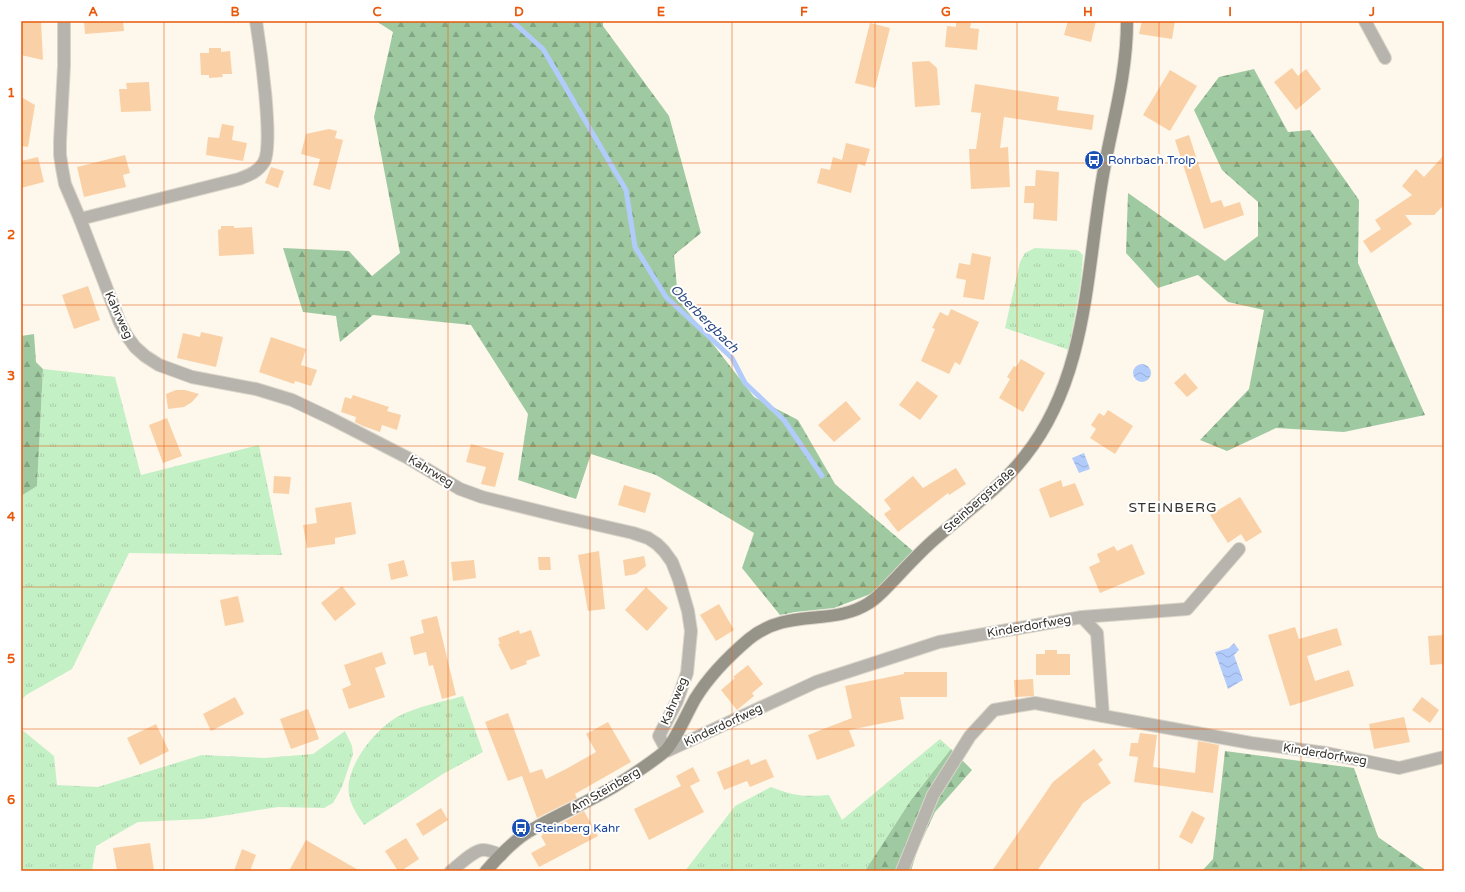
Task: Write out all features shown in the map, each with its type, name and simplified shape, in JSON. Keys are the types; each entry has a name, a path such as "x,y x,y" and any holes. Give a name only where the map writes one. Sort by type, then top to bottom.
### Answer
{"main road":[{"name":"Steinbergstraße","path":"667,751 704,685 716,671 750,638 769,626 782,621 828,616 855,610 867,604 883,591 932,542 1005,479 1026,456 1042,434 1061,396 1070,371 1076,346 1088,281 1102,181 1122,81 1126,53 1127,21"},
{"name":"Am Steinberg","path":"486,871 501,855 526,833 614,786 667,751"}],"street":[{"name":"Kahrweg","path":"64,21 64,66 60,155 65,184 117,316 127,336 135,347 160,366 192,377 256,389 292,400 408,458 450,484 469,492 559,516 633,533 648,538 657,544 672,562 688,611 691,631 687,673 677,701 659,736 667,751"},
{"path":"80,219 239,179 253,174 260,167 265,161 268,142 261,58 256,21"},
{"path":"1365,21 1385,58"},
{"path":"1082,617 1187,609 1239,549"},
{"name":"Kinderdorfweg","path":"667,751 816,682 939,642 1082,617 1097,633 1103,716 1251,743 1326,753 1399,768 1444,757"},
{"path":"902,871 933,795 970,736 994,710 1035,703 1103,716"},
{"path":"451,871 475,853 482,850 489,850 501,855"}],"green space":[{"path":"376,21 603,21 603,26 669,116 701,233 674,255 678,299 754,397 798,420 835,484 913,551 873,593 834,608 780,615 742,568 754,533 656,475 591,454 576,499 518,480 528,414 471,325 373,315 340,342 336,316 303,312 283,248 349,251 372,276 400,253 374,117 393,32"},
{"path":"1254,69 1288,132 1310,130 1359,200 1358,263 1425,415 1344,432 1276,428 1227,451 1200,440 1249,389 1264,310 1228,302 1198,275 1158,288 1126,253 1128,193 1225,261 1258,236 1258,202 1222,170 1194,110 1219,77"},
{"path":"1035,248 1076,250 1083,255 1081,280 1069,350 1005,328 1020,262 1025,253"},
{"path":"34,334 36,362 43,369 37,486 21,496 21,336"},
{"path":"43,369 115,377 141,475 259,445 282,555 129,553 72,669 26,695 21,701 21,496 37,486"},
{"path":"463,696 483,752 443,774 364,825 351,803 349,784 351,773 357,761 372,739 381,729 399,716 423,707"},
{"path":"21,729 54,756 57,785 98,787 202,755 264,758 313,754 345,731 352,746 353,754 342,787 333,803 324,808 278,807 203,819 138,822 96,846 92,871 21,871"},
{"path":"940,739 951,749 911,800 865,871 685,871 735,806 771,787 799,795 829,795 842,820"},
{"path":"951,749 972,770 935,812 917,851 911,871 865,871 911,800"},
{"path":"1225,751 1354,768 1378,837 1427,871 1202,871 1213,859"}],"water":[{"path":"1138,364 1146,364 1151,369 1149,380 1146,382 1138,382 1133,377 1133,369"},
{"path":"1084,453 1090,469 1079,473 1072,458"},
{"path":"1234,643 1239,650 1234,655 1243,680 1228,689 1215,652 1229,648"}],"building":[{"path":"21,21 41,21 43,60 21,55"},
{"path":"84,21 123,21 124,31 85,34"},
{"path":"1068,21 1096,21 1091,42 1064,35"},
{"path":"1142,21 1175,21 1172,39 1139,34"},
{"path":"956,22 971,23 970,28 979,29 977,50 945,47 947,26 956,27"},
{"path":"870,23 890,28 875,88 855,83"},
{"path":"209,48 221,48 221,52 230,51 232,74 222,74 223,77 209,78 209,75 201,75 200,53 209,53"},
{"path":"929,61 937,68 940,105 915,107 912,62"},
{"path":"1292,68 1298,76 1306,69 1321,89 1296,110 1274,82"},
{"path":"1170,70 1197,86 1170,131 1143,115"},
{"path":"149,82 151,111 121,112 119,89 127,89 126,83"},
{"path":"975,84 1059,97 1057,110 1094,115 1092,130 1004,117 1000,148 1008,147 1010,187 971,189 969,149 976,149 981,113 971,112"},
{"path":"21,97 35,105 28,147 21,146"},
{"path":"222,124 234,126 232,140 247,143 243,161 206,155 208,137 219,138"},
{"path":"329,129 337,131 335,138 343,140 330,190 313,185 320,159 301,154 306,134"},
{"path":"1189,135 1211,203 1221,200 1224,207 1240,202 1244,215 1204,229 1175,140"},
{"path":"846,143 870,149 865,166 858,164 851,193 817,183 821,168 830,170 833,157 842,160"},
{"path":"125,155 130,173 123,175 126,187 84,197 77,167"},
{"path":"1444,155 1444,205 1434,215 1405,215 1412,224 1371,253 1363,241 1381,229 1375,220 1412,195 1402,186 1416,169 1424,177"},
{"path":"38,157 44,182 21,188 21,161"},
{"path":"271,167 284,171 278,188 265,183"},
{"path":"1036,170 1059,172 1057,221 1033,219 1034,203 1024,203 1025,186 1035,186"},
{"path":"221,226 234,226 234,228 252,227 254,254 219,256 218,230 221,229"},
{"path":"972,253 991,257 984,300 963,297 966,280 956,278 959,263 970,265"},
{"path":"88,286 100,320 74,329 62,295"},
{"path":"951,309 979,322 960,365 955,362 949,374 921,361 935,329 932,328 940,312 948,316"},
{"path":"201,332 223,337 216,367 177,358 183,333 200,337"},
{"path":"271,337 306,349 301,365 317,370 311,386 295,381 294,384 259,372"},
{"path":"1021,359 1045,373 1023,412 999,398 1010,379 1007,377 1014,366 1016,367"},
{"path":"1185,373 1198,388 1187,397 1174,383"},
{"path":"917,381 938,396 920,420 899,405"},
{"path":"176,390 185,390 199,394 192,402 184,407 168,409 166,394"},
{"path":"353,395 389,407 387,411 401,415 397,430 382,425 380,432 355,422 356,417 341,412 345,397 351,399"},
{"path":"846,401 861,419 834,442 818,425"},
{"path":"1108,410 1133,426 1115,454 1090,438 1096,429 1091,425 1099,413 1104,416"},
{"path":"167,418 182,456 163,463 149,425"},
{"path":"471,444 504,453 495,487 481,484 486,467 466,462"},
{"path":"956,468 966,484 949,495 948,493 898,532 884,514 891,509 884,500 913,476 923,488"},
{"path":"274,476 291,477 289,494 273,493"},
{"path":"1061,480 1063,487 1075,483 1084,505 1050,518 1039,489"},
{"path":"624,485 651,493 645,513 618,505"},
{"path":"1240,497 1262,532 1246,542 1241,534 1228,543 1210,515"},
{"path":"351,502 356,534 335,538 335,544 307,548 303,525 317,523 315,508"},
{"path":"1132,544 1145,574 1100,593 1089,567 1100,562 1097,554 1114,546 1117,551"},
{"path":"599,551 605,609 588,611 578,555"},
{"path":"644,556 646,566 636,574 625,576 623,560"},
{"path":"538,557 550,557 551,570 539,570"},
{"path":"404,560 408,576 391,580 388,564"},
{"path":"474,560 476,578 453,581 451,562"},
{"path":"342,586 356,604 335,621 321,603"},
{"path":"646,587 668,608 647,631 625,610"},
{"path":"238,596 244,622 225,626 220,600"},
{"path":"719,604 734,630 716,641 700,615"},
{"path":"437,616 456,695 442,699 433,665 429,666 426,652 414,655 410,637 424,633 421,620"},
{"path":"1295,627 1299,639 1337,628 1342,645 1307,656 1315,681 1349,670 1354,686 1290,706 1268,635"},
{"path":"519,630 520,634 531,630 540,656 526,661 527,664 511,670 498,644 500,644 498,638"},
{"path":"1444,635 1444,664 1430,665 1428,636"},
{"path":"1045,650 1057,650 1057,654 1070,654 1070,675 1036,675 1036,654 1045,654"},
{"path":"382,652 386,664 375,668 385,697 349,709 342,689 351,685 344,665"},
{"path":"748,665 763,684 752,693 754,696 737,710 721,690 735,678 733,677"},
{"path":"904,672 947,672 947,697 900,697 904,719 849,730 855,746 817,760 808,735 852,718 845,686 904,674"},
{"path":"1033,679 1034,696 1015,697 1014,680"},
{"path":"235,697 244,714 211,731 203,714"},
{"path":"1422,697 1439,710 1430,723 1412,710"},
{"path":"308,709 319,739 291,749 280,719"},
{"path":"508,713 530,773 542,769 546,779 596,752 586,734 608,722 631,762 575,794 577,798 537,818 522,776 508,781 485,722"},
{"path":"1404,717 1410,742 1374,749 1369,724"},
{"path":"156,724 169,751 140,765 127,738"},
{"path":"1140,733 1157,735 1153,767 1195,773 1198,741 1219,745 1213,793 1134,782 1138,757 1129,756 1131,743 1138,743"},
{"path":"1094,749 1103,760 1098,764 1111,783 1083,803 1037,871 992,871 1053,782"},
{"path":"749,759 751,765 766,759 774,777 750,787 747,781 724,790 717,772"},
{"path":"693,767 700,781 690,786 704,812 649,840 634,809 681,786 676,776"},
{"path":"441,808 448,820 423,836 416,824"},
{"path":"584,811 598,836 539,867 531,853 546,845 541,836 543,835 542,833"},
{"path":"1192,811 1205,818 1192,844 1179,837"},
{"path":"406,838 419,859 401,871 398,871 385,851"},
{"path":"306,840 360,871 289,871"},
{"path":"150,843 154,871 117,871 113,848"},
{"path":"242,849 256,855 250,871 234,871"}],"waterway":[{"name":"Oberbergbach","path":"512,21 543,49 626,190 635,247 666,297 732,358 745,383 784,420 822,476"}],"place":[{"name":"Rohrbach Trolp","path":"1094,160"},
{"name":"Steinberg Kahr","path":"521,828"}],"district":[{"name":"STEINBERG","path":"1173,507"}]}
